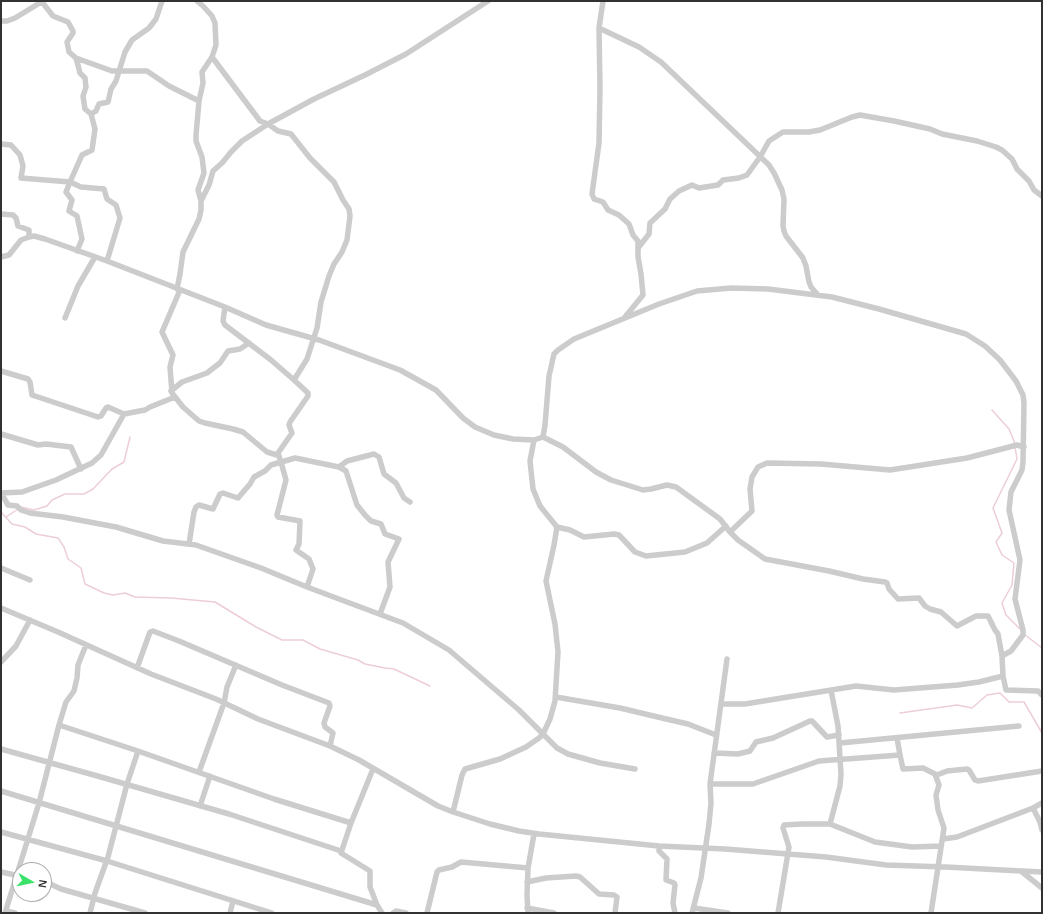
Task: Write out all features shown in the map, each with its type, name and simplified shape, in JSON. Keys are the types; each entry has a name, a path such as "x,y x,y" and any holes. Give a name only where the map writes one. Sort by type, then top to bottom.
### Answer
{"street":[{"path":"91,114 96,111 99,104 107,103 125,52 132,40 149,28 156,18 162,1"},
{"path":"197,1 208,10 212,16 215,23 216,45 212,57 202,72 203,83 199,101 196,138 202,157 204,173 198,190 201,201"},
{"path":"308,587 313,569 310,559 296,550 299,544 300,522 278,517 277,515 286,482 281,462 277,455 268,452 243,432 199,421 183,407 171,391 170,367 173,355 162,332 178,290 183,252 199,219 201,201 209,185 213,171 221,165 242,141 268,124 314,99 406,54 488,1"},
{"path":"603,1 599,28 599,144 593,197 594,199 603,202 608,210 619,215 630,225 633,235 638,241 638,257 642,274 643,294 623,319"},
{"path":"1,26 8,20 43,2 53,16 68,22 73,32 67,42 69,52 76,58 107,70 118,72 147,71 169,86 199,101"},
{"path":"599,28 638,46 661,62 702,100 724,124 760,157 774,173 779,182 784,199 784,231 786,236 803,258 811,287 818,295"},
{"path":"212,57 260,121 268,124 278,131 291,134 310,158 335,184 343,200 350,209 348,240 329,276 321,302 314,338 305,364 294,380"},
{"path":"76,58 79,72 85,78 86,86 83,96 85,109 91,114 95,129 92,150 82,155 66,192 72,200 69,211 76,216 82,239 77,251"},
{"path":"638,248 649,234 650,223 665,208 670,199 677,192 692,185 699,188 718,185 724,180 745,176 760,157 769,141 783,132 809,132 820,130 860,115 930,129 942,134 982,142 996,147 1012,159 1017,169 1029,181 1034,190 1042,196"},
{"path":"1,144 11,145 20,155 23,166 21,178 70,182 81,187 104,188 107,199 116,204 120,217 107,261"},
{"path":"1,214 13,215 16,218 18,226 29,230 29,237"},
{"path":"1,257 9,255 21,240 34,236 107,261 272,327 314,338 400,370 432,387 470,424 481,431 507,438 534,440 543,437 563,447 596,472 611,480 643,490 667,485 676,487 720,519 730,532 750,549 765,559 829,571 863,580 885,582 898,599 919,598 926,606 932,610 941,612 957,626 976,616 987,615 998,634 1006,690 1038,691 1042,695"},
{"path":"66,318 78,286 95,257"},
{"path":"543,437 546,425 549,376 554,354 558,350 568,342 659,304 697,291 731,288 818,295 852,301 966,334 985,346 1000,360 1016,381 1023,395 1024,403 1024,447 1022,470 1011,492 1009,510 1020,560 1015,599 1023,632 1011,651 1002,656"},
{"path":"225,307 223,321 225,325 271,360 308,393 308,396 289,425 292,433 277,455"},
{"path":"171,391 182,382 207,373 220,363 228,350 240,349 249,343"},
{"path":"1,371 28,379 30,382 31,394 98,417 101,416 108,407 124,414 145,410 150,406 175,397"},
{"path":"124,414 101,455 92,463 81,470 22,492 1,493 7,504 32,514 63,517 120,528 163,541 196,545 261,568 403,623 449,650 519,710 557,748 568,754 600,763 635,769"},
{"path":"1,434 38,445 46,444 71,447 81,470"},
{"path":"534,440 530,461 533,489 540,506 557,527 570,530 584,537 614,534 619,535 635,552 646,556 685,552 707,543 726,526"},
{"path":"730,532 752,511 750,489 752,477 758,467 767,463 814,464 894,470 967,458 1010,446 1017,445 1024,447"},
{"path":"339,467 348,460 374,454 379,457 384,474 396,483 404,498 410,502"},
{"path":"189,544 196,507 199,505 214,508 220,494 223,493 238,498 255,475 265,471 271,465 295,458 339,467 346,471 357,505 371,521 381,524 385,534 399,539 388,562 390,587 380,614"},
{"path":"453,812 462,775 465,769 500,759 526,747 543,734 552,714 556,697 558,652 555,624 546,581 557,527"},
{"path":"1,568 30,580"},
{"path":"1,608 137,668 224,703 258,719 330,746 374,769 438,806 453,812 512,829 534,834 659,846 826,857 886,866 937,866 1042,872"},
{"path":"1,662 16,646 30,620"},
{"path":"137,668 149,634 152,631 180,641 282,685 329,703 330,706 324,725 334,733 330,746"},
{"path":"22,862 59,725 66,702 74,691 77,680 78,665 86,645"},
{"path":"727,659 710,784 711,803 706,848 701,878 693,910 728,913"},
{"path":"199,772 224,703 227,686 236,665"},
{"path":"721,704 745,704 860,686 888,690 918,688 979,682 1003,676"},
{"path":"830,824 841,780 840,735 831,690"},
{"path":"556,697 620,708 688,724 716,735"},
{"path":"714,753 738,754 750,751 756,742 773,738 810,721 812,721 826,737 840,735"},
{"path":"59,725 138,750 274,799 351,823"},
{"path":"840,743 1019,726"},
{"path":"897,738 903,769 924,768 937,775"},
{"path":"1,749 127,784 274,828 341,851 342,855 370,871 370,887 382,913"},
{"path":"90,913 107,861 127,784 138,750"},
{"path":"710,784 753,784 814,763 841,759 900,755"},
{"path":"341,851 374,769"},
{"path":"937,775 947,771 967,769 970,770 975,780 978,781 1042,771"},
{"path":"931,913 944,828 938,810 936,795 939,785 937,775"},
{"path":"200,806 210,776"},
{"path":"1,791 377,905"},
{"path":"943,839 958,837 1033,808 1042,803"},
{"path":"1033,808 1042,830"},
{"path":"778,913 789,845 783,826 830,824 876,842 912,847 941,846"},
{"path":"1,832 107,861 272,913"},
{"path":"534,834 528,868 527,910 554,913"},
{"path":"659,846 658,851 667,859 666,880 674,883 675,885 673,903 675,913"},
{"path":"427,913 437,872 439,870 452,867 461,862 528,868"},
{"path":"1022,871 1042,888"},
{"path":"1,872 12,874"},
{"path":"527,882 546,878 580,877 599,894 614,895 617,897 615,913"},
{"path":"52,885 61,889 145,913"},
{"path":"12,895 6,912 15,913"},
{"path":"230,913 233,901"},
{"path":"393,913 396,911 406,913"}],"waterway":[{"path":"992,410 1009,429 1014,441 1017,459 993,508 1002,533 996,542 1002,555 1014,563 1012,585 1002,603 1006,615 1022,631"},
{"path":"21,507 34,510 47,506 52,500 65,494 84,494 93,489 112,469 124,462 130,437"},
{"path":"6,517 18,509"},
{"path":"1,512 12,524 25,527 36,534 58,538 64,547 68,559 81,568 85,584 104,593 113,595 125,593 135,597 171,598 215,602 256,627 282,640 303,640 320,649 358,660 365,664 394,669 430,686"},
{"path":"1024,634 1042,648"},
{"path":"900,713 957,705 972,708 987,695 1000,693 1009,702 1024,702 1042,733"}]}
